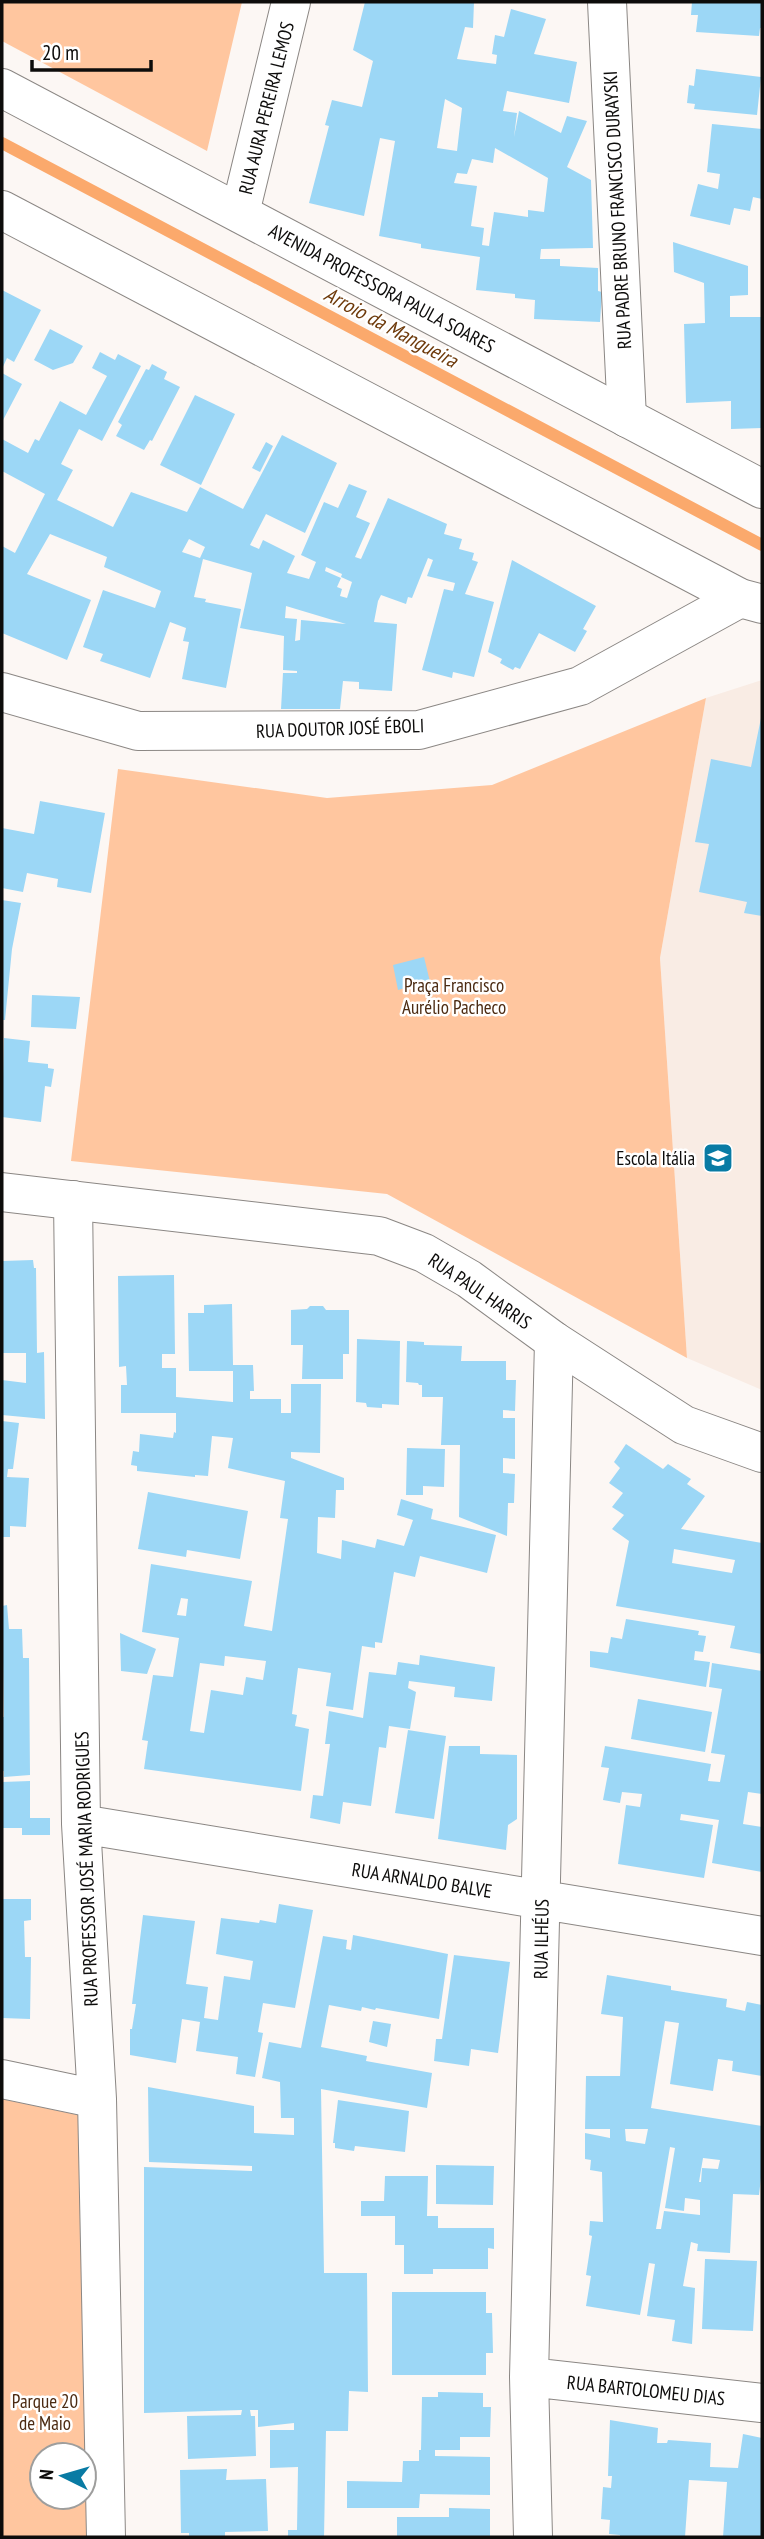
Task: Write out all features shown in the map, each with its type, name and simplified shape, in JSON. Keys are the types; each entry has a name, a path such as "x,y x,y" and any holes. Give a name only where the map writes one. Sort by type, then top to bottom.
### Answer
{"street":[{"name":"RUA AURA PEREIRA LEMOS","path":"240,214 291,2"},
{"name":"RUA PADRE BRUNO FRANCISCO DURAYSKI","path":"607,2 627,418"},
{"name":"AVENIDA PROFESSORA PAULA SOARES","path":"2,88 762,489"},
{"path":"2,210 751,601"},
{"name":"RUA DOUTOR JOSÉ ÉBOLI","path":"2,692 138,732 419,730 580,686 751,601"},
{"name":"RUA PAUL HARRIS","path":"2,1192 379,1236 424,1253 469,1279 554,1342 684,1425 762,1452"},
{"name":"RUA PROFESSOR JOSÉ MARIA RODRIGUES","path":"73,1200 81,1824 97,2099 106,2537"},
{"name":"RUA ILHÉUS","path":"533,2537 529,2377 554,1342"},
{"name":"RUA ARNALDO BALVE","path":"81,1824 762,1936"},
{"path":"2,2079 97,2099"},
{"name":"RUA BARTOLOMEU DIAS","path":"529,2377 762,2403"}],"shaded area":[{"name":"Escola Itália","path":"762,680 762,1390 687,1358 660,958 706,698"}],"green space":[{"path":"2,2 242,2 207,151 2,41"},
{"name":"Praça Francisco Aurélio Pacheco","path":"706,698 660,958 687,1358 387,1194 71,1161 118,769 327,798 492,785"},
{"name":"Parque 20 de Maio","path":"2,2099 78,2115 89,2441 28,2441 28,2511 91,2511 92,2537 2,2537"}],"building":[{"path":"365,2 474,2 473,28 465,27 457,59 496,64 497,55 492,54 495,35 504,37 511,9 546,19 534,54 577,62 569,103 507,91 503,111 517,113 514,137 519,111 561,133 567,116 587,121 567,167 591,180 593,248 541,249 540,259 560,259 560,266 598,268 598,291 602,292 600,322 534,319 535,300 515,298 515,294 476,290 480,257 421,248 421,244 379,236 395,141 380,138 364,216 309,203 329,126 325,125 332,100 362,107 373,61 353,50","holes":["445,99 462,108 457,151 437,148","495,148 548,178 544,212 528,210 528,217 494,212 489,246 482,245 484,228 471,226 477,186 454,183 457,173 467,174 472,159 493,163"]},
{"path":"692,2 762,2 762,28 759,36 696,32 698,15 691,15"},
{"path":"696,69 761,77 757,115 694,109 695,104 687,103 689,85 694,86"},
{"path":"712,124 762,129 762,199 753,197 750,211 734,208 730,225 690,216 698,184 718,189 720,174 707,172"},
{"path":"673,242 748,266 748,295 730,296 730,317 762,317 762,428 731,429 731,401 686,403 684,324 705,323 704,283 674,272"},
{"path":"2,290 41,310 14,362 7,358 2,369"},
{"path":"50,329 83,346 73,363 53,370 34,360"},
{"path":"100,352 115,360 118,354 141,366 102,441 79,429 61,464 73,470 57,500 113,527 131,492 187,512 200,487 243,509 282,435 337,463 305,533 266,514 250,545 259,549 263,540 295,556 287,573 309,579 316,562 301,555 324,502 338,508 349,484 367,491 356,517 370,523 355,557 361,559 388,498 447,524 444,534 462,539 459,549 474,553 472,560 478,562 465,594 494,602 474,677 453,672 452,678 422,670 444,589 453,591 455,583 427,576 433,560 428,558 412,598 408,597 406,604 381,595 378,601 374,622 397,624 392,691 359,689 359,682 343,681 340,709 281,709 283,673 297,671 283,670 284,636 240,628 252,573 203,559 194,597 206,599 205,602 241,609 226,688 182,679 189,642 183,641 186,628 170,622 150,678 100,661 103,654 83,647 103,590 155,608 161,591 104,567 107,557 50,534 27,574 91,600 67,660 2,633 2,546 15,553 45,494 2,471 2,439 28,453 35,439 39,441 60,401 86,415 107,376 92,368","holes":["189,539 205,547 200,558 182,552","326,567 352,582 347,598 340,596 342,589 337,587 341,578 325,571","286,606 346,624 301,620 300,640 295,641 297,619 285,618"]},
{"path":"152,364 167,372 164,379 180,387 152,441 150,440 144,450 116,436 122,425 118,422 146,369 149,370"},
{"path":"2,373 22,384 2,422"},
{"path":"195,395 235,414 201,485 160,465"},
{"path":"266,442 273,446 260,472 252,468"},
{"path":"512,560 596,606 583,629 587,631 575,652 539,633 520,669 515,667 513,670 500,663 502,659 488,652"},
{"path":"761,718 762,916 744,913 747,902 699,892 709,844 695,842 711,759 751,767"},
{"path":"40,801 105,813 91,893 57,887 58,879 27,873 23,892 2,888 2,828 34,834"},
{"path":"2,900 21,903 12,949 5,1020 2,1020"},
{"path":"424,957 431,986 417,989 416,985 398,990 393,965"},
{"path":"32,995 80,997 76,1029 31,1027"},
{"path":"4,1038 30,1041 28,1062 48,1064 48,1068 54,1069 51,1087 45,1086 41,1122 2,1117"},
{"path":"33,1260 36,1268 37,1353 44,1352 45,1419 2,1415 2,1380 26,1383 26,1353 2,1353 2,1261"},
{"path":"174,1275 175,1354 162,1354 162,1368 176,1368 176,1397 233,1402 233,1371 189,1371 188,1313 204,1313 204,1305 232,1304 233,1365 253,1365 254,1391 250,1391 250,1399 281,1399 281,1413 291,1413 291,1384 321,1384 320,1453 291,1452 291,1458 344,1478 344,1490 336,1490 335,1518 318,1517 317,1553 341,1559 342,1540 375,1548 377,1539 404,1546 413,1520 397,1515 401,1499 433,1509 431,1519 496,1535 487,1573 420,1556 415,1577 394,1572 382,1643 375,1642 375,1648 362,1646 353,1710 326,1706 331,1673 298,1668 292,1714 297,1715 295,1726 309,1729 301,1791 144,1769 148,1741 142,1740 153,1675 173,1677 179,1638 142,1632 151,1564 252,1581 244,1626 272,1631 288,1519 280,1518 285,1481 228,1468 233,1438 212,1436 208,1476 137,1471 137,1466 131,1465 133,1451 139,1452 140,1434 173,1438 174,1432 176,1433 176,1413 121,1413 121,1385 127,1385 126,1366 119,1367 118,1276","holes":["181,1598 188,1599 186,1616 177,1615","225,1656 266,1661 263,1680 246,1677 243,1695 211,1690 204,1733 190,1731 200,1663 224,1666"]},
{"path":"310,1306 323,1306 326,1310 349,1310 349,1354 343,1354 343,1379 302,1379 303,1345 291,1345 291,1310 307,1309"},
{"path":"357,1339 400,1341 399,1405 367,1407 366,1403 356,1402"},
{"path":"407,1341 424,1342 424,1345 462,1346 461,1361 506,1361 506,1380 516,1380 515,1411 503,1410 503,1418 515,1418 515,1459 503,1458 503,1473 515,1474 514,1503 508,1503 507,1536 459,1517 460,1445 441,1445 443,1397 422,1397 422,1385 406,1382"},
{"path":"2,1421 19,1423 13,1469 8,1469 7,1477 29,1478 26,1527 10,1526 10,1537 2,1537"},
{"path":"626,1444 663,1469 668,1464 691,1479 687,1484 705,1496 681,1529 762,1543 762,1654 730,1648 735,1626 616,1606 629,1541 612,1529 624,1515 612,1507 623,1493 609,1483 620,1468 614,1462","holes":["674,1549 735,1560 732,1573 672,1563"]},
{"path":"407,1448 445,1449 444,1487 423,1486 423,1495 406,1495"},
{"path":"148,1492 248,1511 240,1559 187,1550 186,1557 138,1549"},
{"path":"7,1605 9,1629 22,1629 23,1658 29,1658 30,1775 4,1777 2,1606"},
{"path":"626,1619 699,1631 698,1635 706,1636 703,1652 695,1651 694,1660 710,1662 706,1687 590,1667 590,1651 608,1653 611,1637 622,1639"},
{"path":"120,1633 156,1649 147,1674 121,1671"},
{"path":"420,1655 495,1667 492,1701 454,1697 455,1687 409,1681 408,1688 416,1692 410,1729 389,1726 386,1748 379,1747 371,1806 343,1802 340,1824 310,1818 313,1795 323,1796 330,1744 325,1744 329,1711 363,1718 369,1672 396,1675 398,1662 419,1665"},
{"path":"712,1663 762,1671 762,1794 748,1792 743,1824 762,1827 762,1872 712,1863 719,1820 681,1814 680,1820 713,1825 704,1878 618,1864 626,1805 640,1807 642,1794 622,1792 620,1803 603,1800 609,1768 601,1767 605,1746 711,1764 708,1781 720,1782 725,1755 711,1753 722,1689 709,1687"},
{"path":"638,1699 712,1712 705,1752 631,1739"},
{"path":"408,1730 446,1736 434,1819 395,1813"},
{"path":"449,1746 480,1746 480,1754 517,1755 517,1819 508,1825 506,1850 438,1839"},
{"path":"30,1781 30,1818 50,1818 50,1835 22,1835 22,1828 2,1828 2,1782"},
{"path":"2,1899 31,1899 31,1920 24,1921 25,1957 31,1957 30,2019 2,2018"},
{"path":"279,1904 313,1910 295,2008 263,2003 258,2032 263,2033 255,2077 236,2074 238,2057 196,2051 200,2022 182,2019 176,2063 130,2055 130,2029 136,2004 132,2004 143,1915 195,1921 186,1984 208,1987 204,2018 218,2020 224,1976 250,1980 253,1961 216,1954 221,1918 276,1923"},
{"path":"353,1935 448,1954 439,2019 376,2008 362,2007 361,2011 329,2005 321,2047 367,2056 366,2061 432,2073 427,2108 321,2089 324,2273 367,2273 368,2392 349,2391 348,2431 326,2431 324,2537 288,2537 288,2530 297,2530 298,2467 270,2468 270,2430 294,2430 294,2423 258,2427 258,2410 250,2410 251,2416 255,2416 256,2456 188,2459 187,2416 241,2415 242,2410 144,2413 144,2167 252,2171 252,2166 149,2162 148,2087 254,2106 254,2133 294,2135 294,2118 281,2118 280,2082 262,2078 269,2042 301,2048 323,1936 347,1940 346,1949 351,1950"},
{"path":"454,1955 510,1962 498,2053 471,2049 469,2066 434,2061 436,2039 442,2039"},
{"path":"607,1975 671,1986 671,1990 727,1999 726,2007 745,2011 747,2002 762,2005 762,2076 732,2071 733,2061 718,2059 713,2091 670,2084 679,2023 665,2021 651,2108 762,2126 759,2195 733,2194 730,2253 697,2251 698,2244 691,2242 683,2286 695,2288 692,2344 672,2341 675,2320 647,2316 655,2264 649,2263 640,2315 586,2306 591,2276 586,2275 592,2236 589,2235 590,2221 603,2222 602,2172 590,2170 591,2160 585,2159 585,2133 610,2138 610,2129 585,2129 586,2076 620,2076 623,2017 601,2014","holes":["625,2129 648,2129 645,2144 626,2141","670,2147 675,2148 665,2208 684,2211 685,2198 700,2200 700,2215 664,2211 661,2229 656,2229","703,2158 720,2160 718,2169 702,2168 699,2182"]},
{"path":"373,2021 391,2024 387,2047 369,2042"},
{"path":"338,2100 409,2111 405,2152 355,2146 354,2151 335,2148 333,2143"},
{"path":"436,2165 494,2166 493,2205 436,2204"},
{"path":"385,2176 428,2176 427,2216 438,2216 438,2228 494,2228 494,2249 488,2248 488,2269 433,2269 433,2274 404,2274 404,2245 395,2245 395,2216 361,2216 361,2201 384,2201"},
{"path":"705,2259 757,2261 753,2331 702,2329"},
{"path":"392,2292 486,2292 486,2313 492,2313 493,2353 486,2353 486,2375 392,2375"},
{"path":"438,2392 483,2393 483,2407 491,2407 490,2437 460,2437 460,2450 435,2450 435,2456 490,2457 490,2495 420,2494 419,2508 347,2508 347,2481 402,2482 403,2461 419,2461 422,2397 438,2397"},
{"path":"610,2420 658,2428 657,2443 667,2443 668,2440 711,2443 710,2467 738,2468 743,2434 762,2438 762,2537 723,2537 727,2482 689,2480 685,2537 620,2537 609,2534 610,2520 601,2519 603,2487 611,2488 612,2476 608,2476"},
{"path":"227,2469 226,2480 266,2479 268,2531 225,2532 225,2537 189,2537 189,2533 181,2533 180,2470"},
{"path":"449,2508 490,2509 490,2537 397,2537 397,2517 449,2517"}],"waterway":[{"name":"Arroio da Mangueira","path":"2,143 762,545"}],"place":[{"name":"Escola Itália","path":"718,1158"}]}
